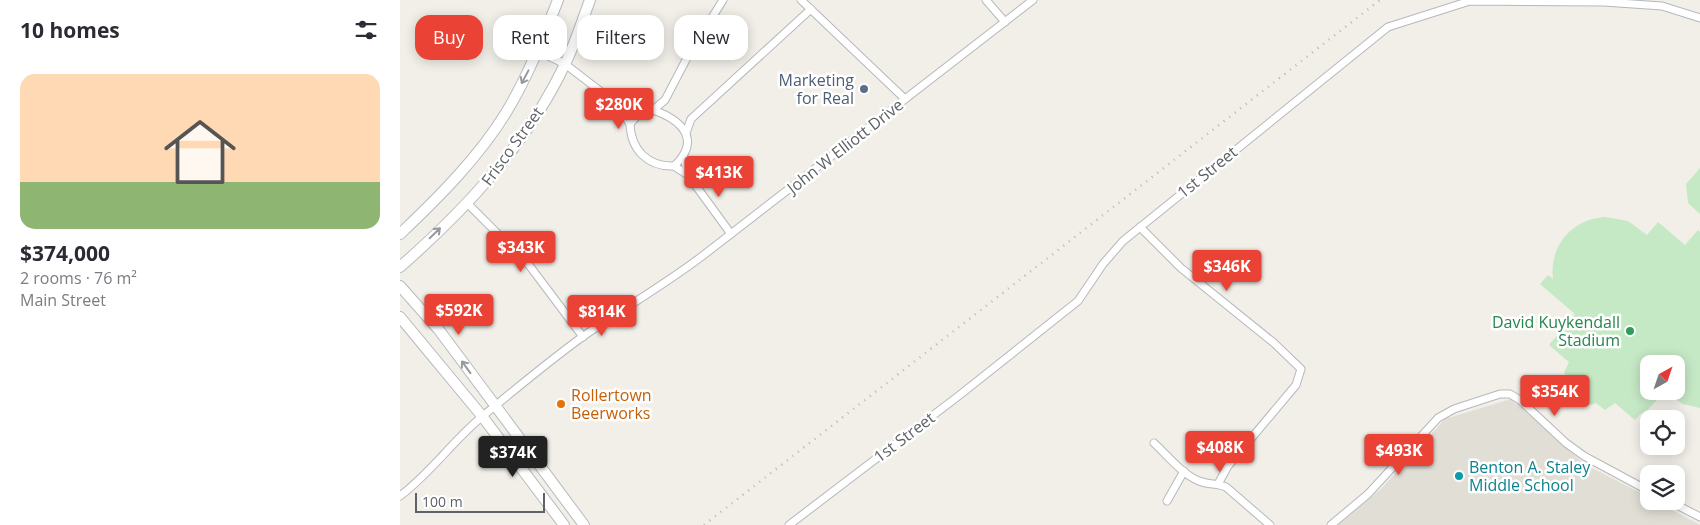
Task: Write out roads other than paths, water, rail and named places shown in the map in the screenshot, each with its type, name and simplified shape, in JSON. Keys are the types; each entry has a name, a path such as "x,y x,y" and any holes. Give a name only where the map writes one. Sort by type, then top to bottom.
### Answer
{"street":[{"name":"Frisco Street","path":"552,15 558,0"},
{"name":"Frisco Street","path":"400,267 478,192 531,124 566,64 590,0"},
{"path":"630,124 637,116 653,110 665,100 688,56 723,0"},
{"path":"801,0 905,99"},
{"path":"986,0 1005,22"},
{"name":"John W Elliott Drive","path":"400,496 420,481 458,437 482,416 583,337 658,289 732,234 1033,0"},
{"name":"1st Street","path":"789,525 961,394 1078,300 1103,264 1123,241 1388,27 1470,1 1604,2 1662,6 1700,18"},
{"path":"617,104 630,124 630,135 643,157 663,167 674,166 684,157 688,145 686,133 691,119 811,9"},
{"name":"Frisco Street","path":"400,234 469,163 507,111 533,60"},
{"path":"557,60 566,64 617,104 637,116"},
{"path":"665,100 666,114"},
{"path":"653,110 666,114 675,120 686,133"},
{"path":"675,120 691,119"},
{"path":"684,157 688,175"},
{"path":"674,166 688,175 732,234"},
{"path":"467,203 529,265 583,337"},
{"path":"1140,227 1181,268 1274,343 1301,369 1296,385 1228,466 1218,484"},
{"path":"400,286 439,330 584,525"},
{"path":"400,317 482,416 564,525"},
{"path":"1331,525 1368,494 1438,418 1454,409 1500,394 1510,394 1584,456 1640,486"},
{"path":"1154,443 1194,479 1209,485 1218,484 1226,487 1270,525"},
{"path":"1166,501 1184,471"},
{"path":"1685,509 1700,516"}],"railway":[{"path":"704,525 1380,0"}],"place":[{"name":"Marketing for Real","path":"864,89"},
{"name":"David Kuykendall Stadium","path":"1630,331"},
{"name":"Rollertown Beerworks","path":"561,404"},
{"name":"Benton A. Staley Middle School","path":"1459,476"}]}
